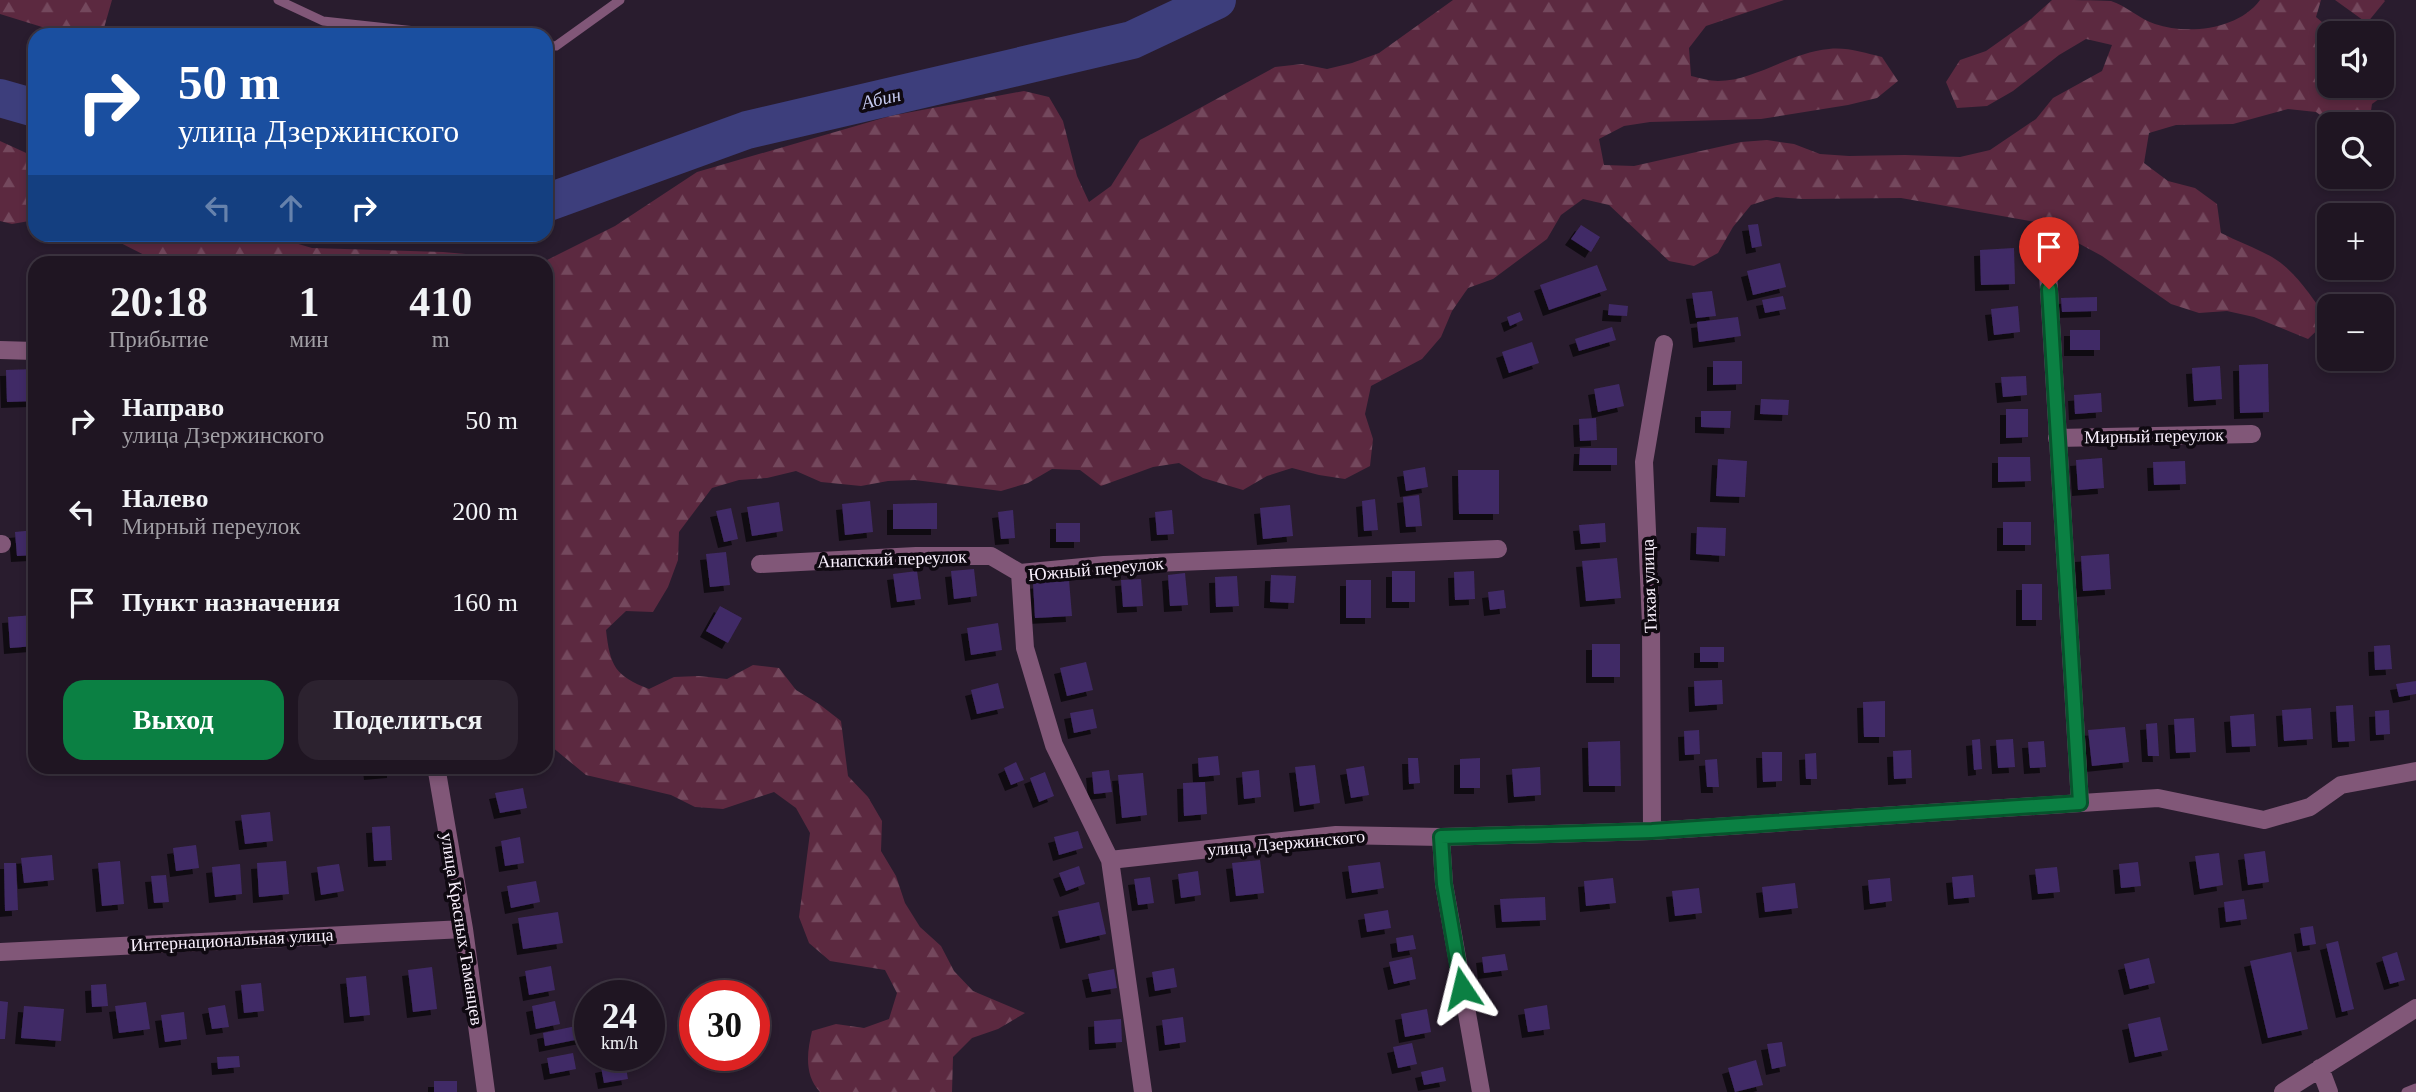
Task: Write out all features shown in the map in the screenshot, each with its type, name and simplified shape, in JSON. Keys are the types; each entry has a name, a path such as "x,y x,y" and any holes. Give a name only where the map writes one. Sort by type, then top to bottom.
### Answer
{"street":[{"path":"2046,240 2080,803"},
{"name":"Тихая улица","path":"1652,831 1651,624 1644,462 1664,344"},
{"path":"0,350 28,351"},
{"name":"Мирный переулок","path":"2057,438 2252,434"},
{"name":"Южный переулок","path":"1143,1092 1110,860 1054,745 1025,648 1020,573 1104,565 1498,549"},
{"name":"Анапский переулок","path":"760,564 916,556 991,556 1020,573"},
{"name":"улица Дзержинского","path":"1110,860 1336,835 1441,837 1652,831 2158,798 2264,820 2310,807 2341,785 2416,771"},
{"name":"улица Красных Таманцев","path":"437,774 464,929 486,1092"},
{"path":"1441,837 1444,884 1481,1092"},
{"name":"Интернациональная улица","path":"0,952 464,929"},
{"path":"2283,1092 2416,1008"},
{"path":"2320,1068 2329,1092"}],"lane":[{"path":"278,0 323,21 388,28"},
{"path":"553,46 620,0"},
{"path":"2406,1092 2416,1088"}],"green space":[{"path":"0,0 112,0 104,28 45,28 0,14"},
{"path":"1453,0 1784,0 1706,26 1689,48 1691,76 1715,81 1732,80 1801,55 1836,49 1882,57 1898,81 1877,98 1848,105 1761,119 1650,122 1624,126 1599,139 1604,165 1634,166 1741,142 1767,140 1794,144 1820,154 1960,157 1990,150 2036,119 2053,98 2102,71 2112,45 2086,39 2059,55 2013,91 1987,106 1957,108 1946,82 1960,60 1986,51 2031,19 2052,0 2111,1 2155,24 2196,29 2226,24 2239,18 2260,0 2321,0 2316,17 2321,21 2317,21 2317,98 2380,98 2372,104 2371,112 2317,113 2288,109 2233,124 2176,125 2149,133 2144,163 2168,181 2195,188 2217,204 2221,233 2272,257 2289,270 2303,286 2317,305 2317,330 2308,339 2254,317 2227,311 2199,313 2171,304 2102,256 2041,223 1901,198 1776,197 1751,205 1733,227 1718,253 1694,266 1669,261 1609,205 1583,199 1561,215 1547,239 1493,279 1468,288 1452,311 1441,337 1422,359 1371,386 1365,414 1373,439 1370,466 1345,479 1292,468 1267,476 1243,490 1203,478 1179,463 1153,467 1101,486 1080,470 1052,469 1028,483 1001,491 915,480 861,486 821,482 796,471 767,478 739,480 712,488 679,532 678,560 668,587 653,612 626,611 606,630 616,668 628,679 649,689 674,677 727,679 753,665 779,668 796,690 841,721 848,776 868,797 882,821 881,851 896,876 905,903 920,927 941,946 954,971 973,991 1025,1013 998,1029 972,1038 953,1057 952,1092 820,1092 809,1071 812,1031 836,1024 864,1028 889,1019 897,993 885,970 830,961 809,943 799,917 810,833 796,808 774,792 723,809 695,807 671,795 586,775 553,748 553,257 615,226 697,172 890,116 1024,91 1049,97 1063,121 1077,176 1089,202 1111,186 1140,140 1275,67 1302,64 1327,69 1379,53"},
{"path":"2335,0 2384,0 2369,21 2364,21"},
{"path":"0,141 28,154 28,221 12,224 0,221"},
{"path":"119,242 292,242 312,248 488,256 146,256"}],"building":[{"path":"1758,224 1762,246 1752,248 1748,225"},
{"path":"1581,225 1600,237 1591,252 1571,239"},
{"path":"2014,248 2015,284 1981,285 1980,250"},
{"path":"1780,263 1786,287 1753,295 1747,271"},
{"path":"1597,265 1607,290 1549,310 1540,285"},
{"path":"1712,291 1716,316 1696,318 1692,293"},
{"path":"1783,296 1786,309 1765,313 1762,300"},
{"path":"2097,297 2097,311 2062,312 2061,298"},
{"path":"1609,304 1628,306 1627,316 1608,315"},
{"path":"2018,306 2020,332 1994,335 1991,309"},
{"path":"1520,312 1523,320 1510,326 1507,317"},
{"path":"1738,317 1741,336 1699,342 1697,322"},
{"path":"1612,327 1616,340 1579,351 1575,339"},
{"path":"2070,330 2100,330 2100,350 2070,350"},
{"path":"1532,342 1539,363 1509,373 1502,352"},
{"path":"1713,361 1742,361 1742,384 1713,385"},
{"path":"2268,364 2269,412 2240,413 2239,365"},
{"path":"2220,366 2222,399 2194,401 2192,368"},
{"path":"28,369 28,401 7,402 6,370"},
{"path":"2026,376 2027,395 2003,397 2001,377"},
{"path":"1619,384 1624,406 1598,412 1594,389"},
{"path":"2101,393 2102,412 2075,414 2074,395"},
{"path":"1761,399 1789,400 1788,415 1760,414"},
{"path":"2006,409 2028,409 2028,437 2006,438"},
{"path":"1701,411 1731,411 1730,428 1701,427"},
{"path":"1596,418 1597,440 1580,441 1579,419"},
{"path":"1580,448 1617,448 1617,465 1579,465"},
{"path":"1998,457 2030,457 2031,481 1998,482"},
{"path":"2102,458 2104,488 2078,490 2076,460"},
{"path":"1718,459 1747,461 1745,497 1716,496"},
{"path":"2185,461 2186,484 2154,485 2153,462"},
{"path":"1425,467 1428,487 1406,491 1403,471"},
{"path":"1458,470 1499,470 1499,514 1459,514"},
{"path":"1419,495 1422,526 1406,527 1403,497"},
{"path":"1375,499 1378,530 1364,531 1362,501"},
{"path":"870,501 873,532 845,535 842,504"},
{"path":"779,502 783,531 752,536 747,507"},
{"path":"937,503 937,529 893,529 893,504"},
{"path":"1290,505 1293,536 1263,539 1260,508"},
{"path":"731,508 738,539 724,542 716,511"},
{"path":"1013,510 1015,538 1001,539 998,512"},
{"path":"1172,510 1174,534 1157,535 1155,512"},
{"path":"2003,522 2031,522 2031,545 2003,545"},
{"path":"1056,523 1080,523 1080,542 1056,542"},
{"path":"1605,523 1606,542 1581,544 1579,525"},
{"path":"1697,527 1726,528 1725,556 1696,554"},
{"path":"28,531 28,555 17,556 15,532"},
{"path":"726,552 730,585 710,587 706,554"},
{"path":"2109,554 2111,589 2083,591 2081,556"},
{"path":"1617,558 1621,598 1586,601 1582,561"},
{"path":"974,569 977,596 954,599 951,571"},
{"path":"917,571 921,599 897,602 893,574"},
{"path":"1392,571 1415,571 1415,602 1392,602"},
{"path":"1474,571 1475,599 1455,600 1454,572"},
{"path":"1185,573 1188,605 1170,606 1168,575"},
{"path":"1271,575 1296,576 1294,603 1270,602"},
{"path":"1237,576 1239,606 1216,607 1215,577"},
{"path":"1141,579 1143,606 1123,607 1121,580"},
{"path":"1069,580 1072,616 1035,618 1033,583"},
{"path":"1346,580 1371,580 1371,618 1346,618"},
{"path":"2022,584 2042,584 2042,620 2022,620"},
{"path":"1504,590 1506,608 1490,610 1488,592"},
{"path":"720,606 742,618 728,643 706,631"},
{"path":"28,615 28,647 10,648 8,617"},
{"path":"998,623 1002,650 971,655 967,628"},
{"path":"1592,644 1620,644 1620,677 1592,677"},
{"path":"2390,645 2392,669 2375,670 2374,646"},
{"path":"1700,647 1724,647 1724,662 1700,662"},
{"path":"1086,662 1093,690 1067,696 1060,668"},
{"path":"1722,680 1723,704 1695,706 1694,681"},
{"path":"2416,681 2416,694 2399,697 2396,684"},
{"path":"998,683 1004,708 977,714 971,690"},
{"path":"1885,701 1885,737 1864,737 1863,702"},
{"path":"2353,705 2355,741 2338,742 2336,706"},
{"path":"2311,708 2313,739 2284,741 2282,710"},
{"path":"1093,709 1097,728 1074,733 1070,713"},
{"path":"2389,710 2390,734 2376,735 2375,711"},
{"path":"2254,714 2256,746 2232,747 2230,716"},
{"path":"2194,718 2196,752 2176,753 2174,719"},
{"path":"2157,723 2159,756 2148,756 2146,724"},
{"path":"2125,727 2129,762 2092,766 2088,730"},
{"path":"1699,730 1700,754 1685,755 1684,731"},
{"path":"1980,739 1982,769 1974,770 1972,740"},
{"path":"2013,739 2015,767 1998,768 1996,740"},
{"path":"1620,741 1621,786 1589,786 1588,742"},
{"path":"2044,741 2046,767 2030,768 2028,742"},
{"path":"1911,750 1912,778 1894,779 1893,751"},
{"path":"1762,752 1782,752 1782,781 1763,782"},
{"path":"1816,753 1817,779 1806,779 1805,754"},
{"path":"1218,756 1220,775 1199,777 1198,758"},
{"path":"1408,758 1418,758 1420,783 1409,784"},
{"path":"1480,758 1480,788 1460,788 1460,759"},
{"path":"1717,759 1719,787 1707,787 1705,760"},
{"path":"1016,762 1024,780 1011,785 1004,768"},
{"path":"1315,765 1320,803 1300,806 1295,767"},
{"path":"1364,766 1369,795 1351,798 1346,769"},
{"path":"1540,767 1541,795 1514,797 1512,769"},
{"path":"1109,770 1112,792 1094,794 1092,772"},
{"path":"1259,770 1261,797 1244,799 1242,772"},
{"path":"1045,772 1054,796 1039,802 1030,778"},
{"path":"1143,773 1147,815 1122,818 1118,775"},
{"path":"1205,782 1207,814 1184,816 1183,783"},
{"path":"523,788 527,808 500,813 495,793"},
{"path":"270,812 273,841 245,844 241,815"},
{"path":"390,826 392,860 374,861 372,827"},
{"path":"1078,831 1083,848 1059,855 1054,837"},
{"path":"520,837 524,863 505,866 501,841"},
{"path":"196,845 199,868 176,871 173,848"},
{"path":"2265,851 2269,882 2248,885 2244,854"},
{"path":"2219,853 2223,885 2200,889 2195,856"},
{"path":"52,855 54,880 24,883 21,858"},
{"path":"1260,860 1264,893 1236,896 1232,863"},
{"path":"120,861 124,904 102,906 98,863"},
{"path":"286,861 289,894 259,897 257,863"},
{"path":"1380,862 1384,888 1352,893 1348,866"},
{"path":"2138,862 2141,886 2121,888 2119,864"},
{"path":"4,863 16,863 18,910 5,911"},
{"path":"240,864 242,894 215,897 212,867"},
{"path":"339,864 344,891 321,895 317,867"},
{"path":"1079,866 1085,884 1066,891 1059,873"},
{"path":"2057,867 2060,892 2038,894 2035,869"},
{"path":"1198,871 1201,895 1181,898 1178,874"},
{"path":"166,875 169,902 154,903 151,876"},
{"path":"1973,875 1975,897 1954,899 1952,877"},
{"path":"1150,877 1154,903 1138,905 1134,879"},
{"path":"1613,878 1616,903 1586,906 1584,881"},
{"path":"1890,878 1892,901 1870,904 1868,880"},
{"path":"536,881 540,902 511,908 507,886"},
{"path":"1795,883 1798,908 1765,912 1762,887"},
{"path":"1699,888 1702,913 1675,916 1672,891"},
{"path":"1545,897 1546,920 1502,922 1500,899"},
{"path":"2244,899 2247,919 2226,922 2224,902"},
{"path":"1099,902 1106,934 1066,943 1058,911"},
{"path":"1388,910 1391,928 1367,932 1364,914"},
{"path":"558,912 563,943 523,949 518,918"},
{"path":"2313,926 2316,944 2303,946 2300,928"},
{"path":"1413,935 1416,949 1398,952 1396,938"},
{"path":"2338,941 2354,1009 2342,1012 2326,944"},
{"path":"2291,952 2308,1029 2268,1038 2250,961"},
{"path":"2397,952 2405,980 2390,984 2382,957"},
{"path":"1505,954 1508,970 1484,973 1482,957"},
{"path":"1412,957 1416,979 1394,984 1389,962"},
{"path":"2149,958 2155,983 2130,989 2124,964"},
{"path":"551,966 555,990 529,995 525,971"},
{"path":"432,967 437,1009 413,1012 408,970"},
{"path":"1174,968 1177,987 1155,991 1152,972"},
{"path":"1114,969 1117,988 1092,992 1088,974"},
{"path":"366,976 370,1015 350,1017 346,978"},
{"path":"261,983 264,1011 244,1013 241,985"},
{"path":"106,984 108,1006 92,1007 91,985"},
{"path":"0,1001 8,1002 5,1039 0,1039"},
{"path":"555,1001 560,1024 536,1029 532,1006"},
{"path":"146,1002 150,1029 119,1033 115,1006"},
{"path":"225,1005 229,1027 212,1029 208,1008"},
{"path":"1547,1005 1550,1029 1528,1032 1524,1009"},
{"path":"24,1006 64,1009 61,1041 21,1038"},
{"path":"1427,1009 1431,1032 1405,1037 1401,1014"},
{"path":"184,1012 187,1039 165,1042 161,1015"},
{"path":"1183,1017 1186,1042 1165,1045 1162,1020"},
{"path":"2160,1017 2168,1050 2135,1057 2128,1024"},
{"path":"1121,1019 1122,1042 1095,1044 1094,1021"},
{"path":"574,1026 574,1040 545,1046 543,1033"},
{"path":"1782,1042 1786,1066 1772,1069 1767,1044"},
{"path":"1412,1043 1417,1064 1398,1068 1393,1047"},
{"path":"573,1053 574,1069 550,1074 547,1058"},
{"path":"239,1056 240,1067 218,1069 217,1057"},
{"path":"1756,1060 1763,1085 1735,1092 1728,1068"},
{"path":"1443,1067 1446,1081 1424,1085 1421,1072"},
{"path":"602,1071 627,1071 628,1079 604,1083"},
{"path":"434,1081 457,1081 457,1092 434,1092"}],"waterway":[{"name":"Абин","path":"553,200 747,130 1132,40 1217,0"},
{"name":"Абин","path":"0,98 28,106"}],"route":[{"path":"1462,988 1444,884 1441,837 1652,831 2080,803 2049,289"}]}
